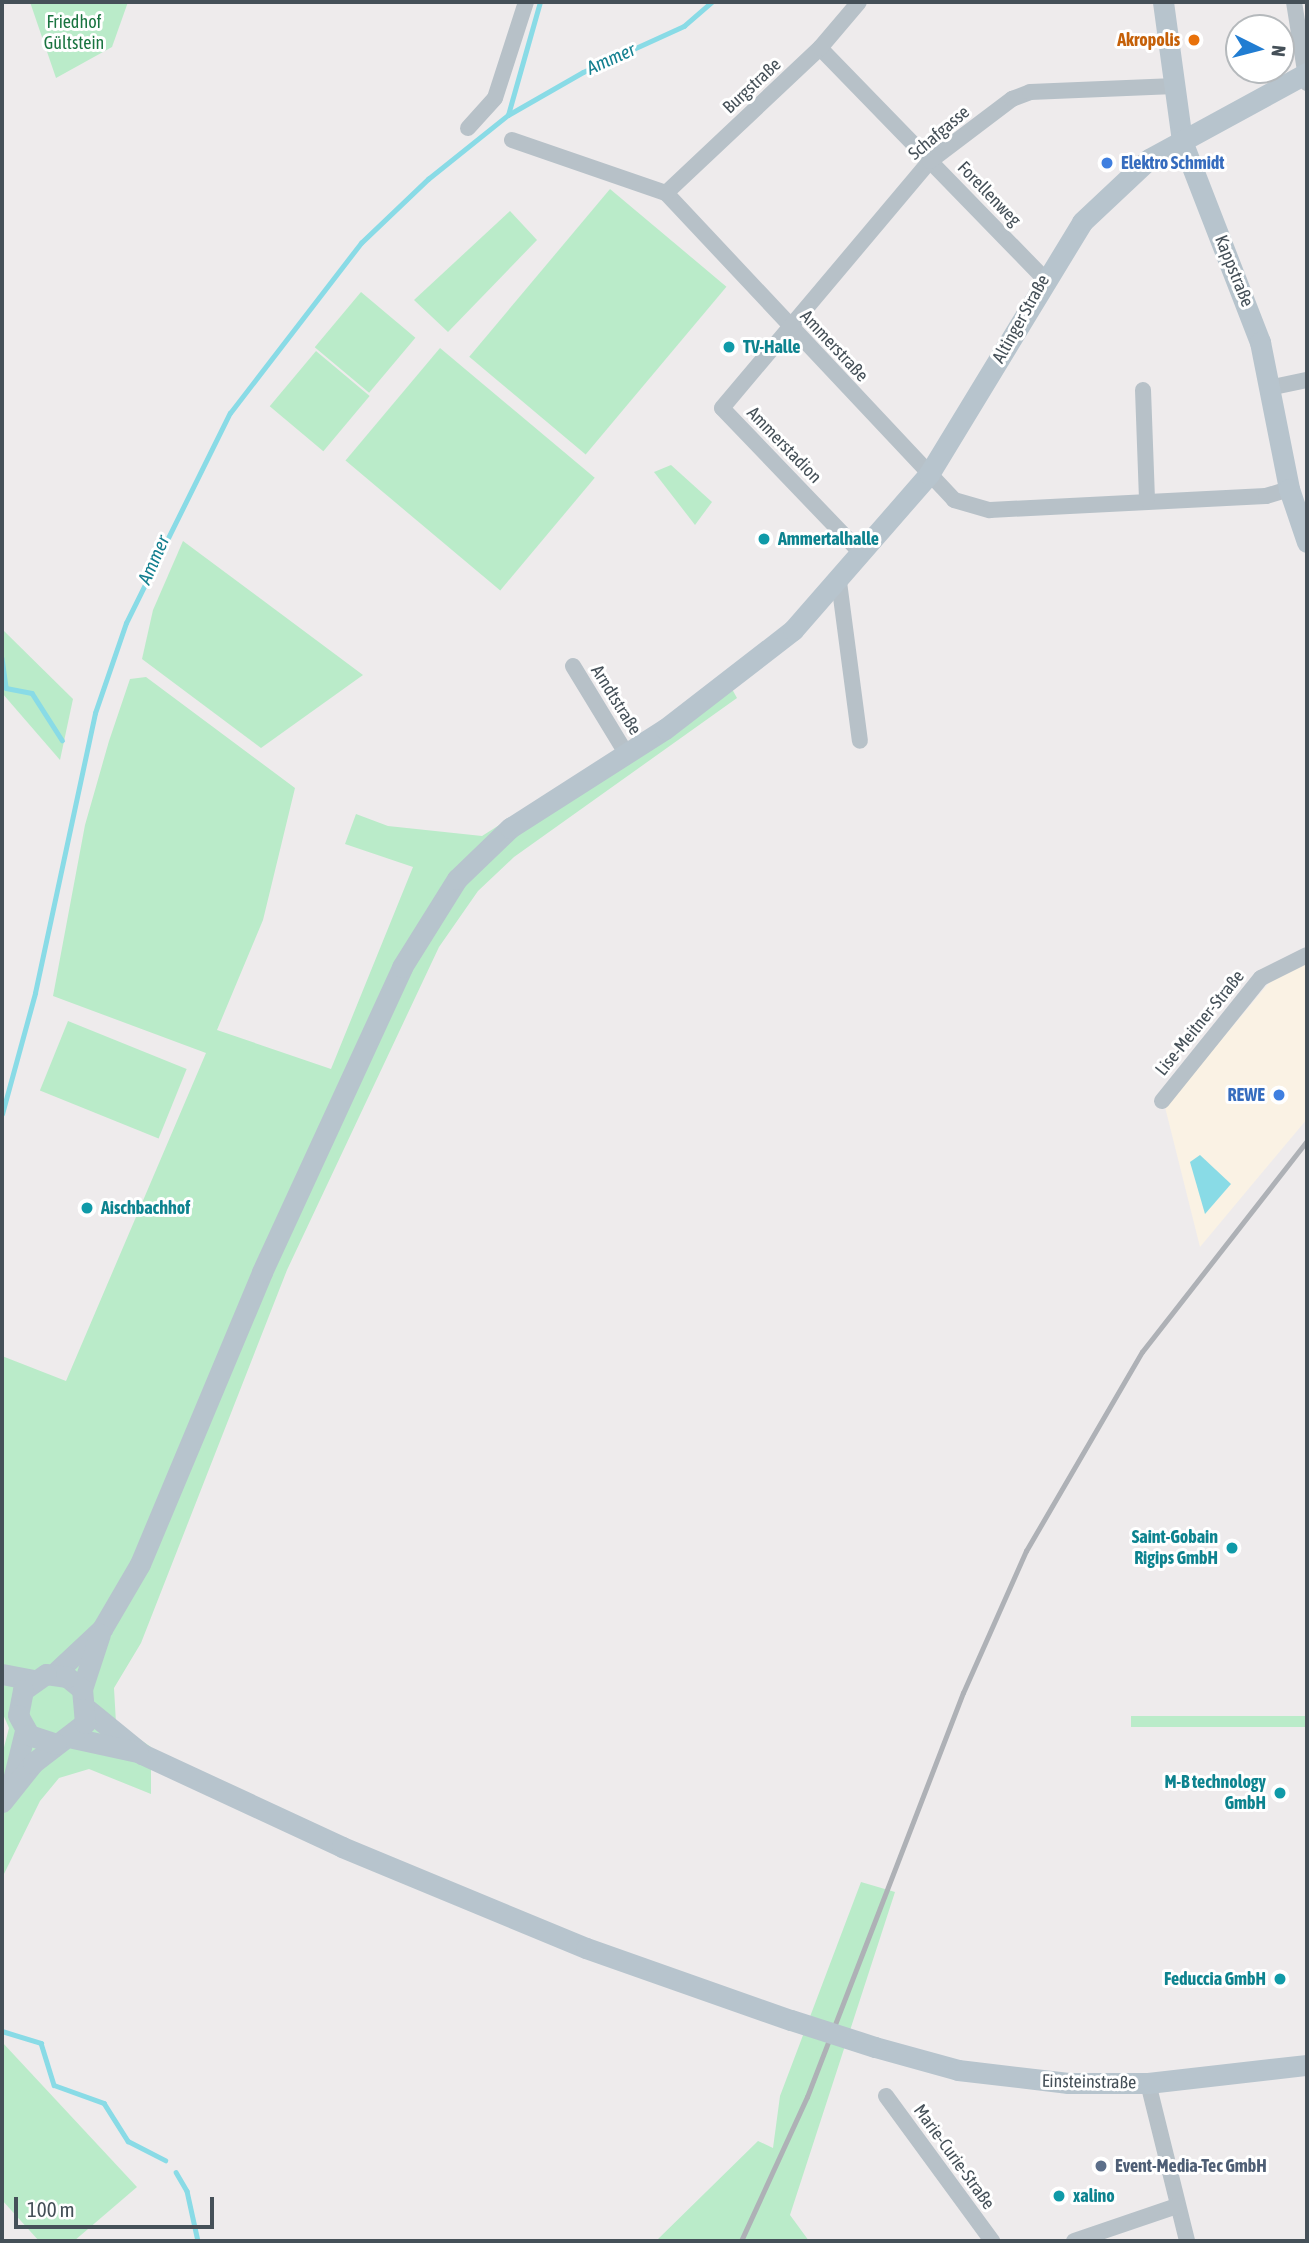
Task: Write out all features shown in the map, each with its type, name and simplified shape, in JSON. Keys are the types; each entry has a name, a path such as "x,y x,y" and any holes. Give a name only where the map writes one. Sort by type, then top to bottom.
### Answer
{"street":[{"path":"468,128 495,98 526,2"},
{"name":"Burgstraße","path":"666,193 820,48 859,2"},
{"name":"Kappstraße","path":"1163,2 1182,141 1240,281 1269,388 1289,489 1307,542"},
{"path":"1294,2 1307,77"},
{"name":"Forellenweg","path":"820,48 1043,277"},
{"name":"Altinger Straße","path":"102,1629 161,1521 262,1272 428,918 490,844 626,753 793,630 839,582 929,474 1043,277 1120,182 1182,141 1307,77"},
{"name":"Schafgasse","path":"792,330 930,161 1030,92 1175,86"},
{"name":"Ammerstraße","path":"512,140 666,193 954,500 990,510 1147,499 1266,496 1289,489"},
{"name":"Ammerstadion","path":"792,330 722,408 862,554"},
{"path":"1269,388 1307,380"},
{"path":"1143,390 1147,499"},
{"path":"839,582 860,741"},
{"name":"Arndtstraße","path":"573,666 626,753"},
{"name":"Lise-Meitner-Straße","path":"1162,1101 1261,978 1307,955"},
{"path":"2,1674 32,1680 54,1674 102,1629"},
{"path":"102,1629 82,1689 88,1710 142,1754"},
{"path":"54,1674 82,1689"},
{"path":"18,1709 32,1680"},
{"path":"2,1692 18,1709 25,1731 7,1794"},
{"path":"7,1794 65,1741 88,1710"},
{"path":"25,1731 142,1754"},
{"name":"Einsteinstraße","path":"142,1754 454,1895 791,2020 875,2047 1023,2080 1148,2083 1307,2065"},
{"path":"1148,2083 1187,2241"},
{"name":"Marie-Curie-Straße","path":"886,2096 992,2241"},
{"path":"1074,2241 1177,2206"}],"shaded area":[{"path":"1307,961 1307,1119 1200,1247 1165,1107 1273,978"}],"green space":[{"name":"Friedhof Gültstein","path":"30,2 128,2 112,47 56,78"},
{"path":"610,189 726,287 586,454 469,357"},
{"path":"510,211 537,240 448,332 414,300"},
{"path":"361,292 415,338 369,393 315,347"},
{"path":"440,348 595,478 500,590 346,461"},
{"path":"316,351 370,396 323,451 270,406"},
{"path":"671,465 712,502 695,525 654,472"},
{"path":"183,541 363,675 261,748 142,659 153,610"},
{"path":"2,629 73,699 60,760 2,693"},
{"path":"146,677 295,788 263,920 217,1030 331,1069 413,867 345,844 356,814 388,826 482,836 727,680 737,698 514,857 478,891 439,947 287,1270 141,1643 114,1688 116,1723 151,1747 151,1794 89,1769 59,1778 40,1801 2,1878 2,1755 9,1728 2,1712 2,1356 66,1381 206,1053 53,996 85,825 109,741 130,679"},
{"path":"68,1021 187,1069 159,1138 40,1091"},
{"path":"1131,1716 1307,1716 1307,1727 1131,1727"},
{"path":"861,1882 895,1892 790,2215 809,2241 656,2241 758,2141 773,2148 780,2096"},
{"path":"2,2042 137,2187 74,2241 39,2241 2,2200"}],"water":[{"path":"1200,1155 1231,1184 1205,1214 1190,1162"}],"waterway":[{"name":"Ammer","path":"508,115 540,2"},
{"name":"Ammer","path":"2,1114 35,993 95,713 126,623 230,413 361,243 428,179 508,115 583,72 684,26 712,2"},
{"path":"2,658 6,688 32,693 62,740"},
{"path":"2,2031 41,2043 54,2085 104,2103 128,2141 165,2160"},
{"path":"176,2172 187,2191 198,2241"}],"railway":[{"path":"741,2241 807,2097 963,1693 1026,1551 1142,1352 1307,1141"}],"place":[{"name":"Akropolis","path":"1194,40"},
{"name":"Elektro Schmidt","path":"1107,163"},
{"name":"TV-Halle","path":"729,347"},
{"name":"Ammertalhalle","path":"764,539"},
{"name":"REWE","path":"1279,1095"},
{"name":"Aischbachhof","path":"87,1208"},
{"name":"Saint-Gobain Rigips GmbH","path":"1232,1548"},
{"name":"M-B technology GmbH","path":"1280,1793"},
{"name":"Feduccia GmbH","path":"1280,1979"},
{"name":"Event-Media-Tec GmbH","path":"1101,2166"},
{"name":"xalino","path":"1059,2196"}]}
